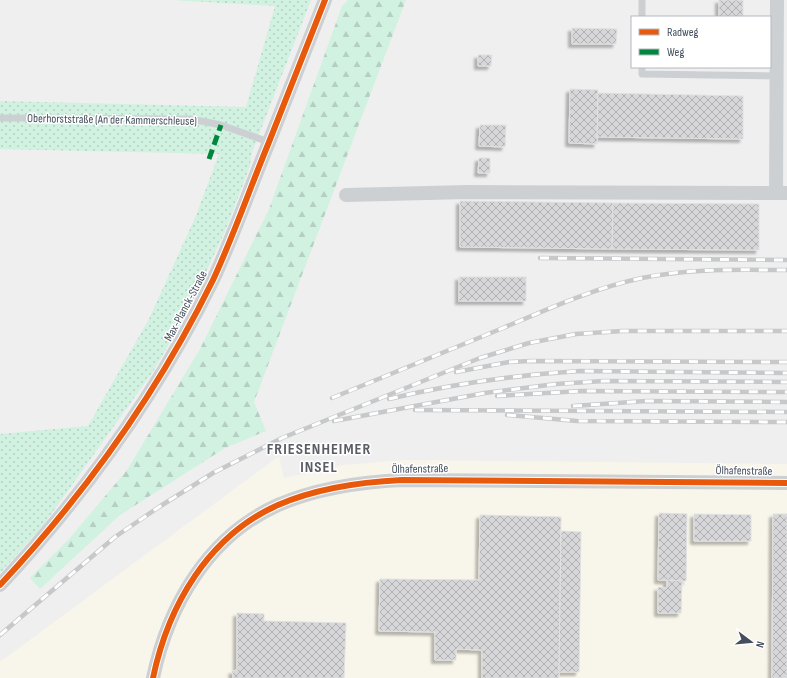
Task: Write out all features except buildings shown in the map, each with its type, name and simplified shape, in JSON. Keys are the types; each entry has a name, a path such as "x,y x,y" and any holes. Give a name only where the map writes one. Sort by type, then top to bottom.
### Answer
{"street":[{"name":"Max-Planck-Straße","path":"0,585 33,549 79,494 124,432 168,364 216,274 239,221 325,0"},
{"path":"346,195 468,192 781,193 777,76 778,0"},
{"name":"Ölhafenstraße","path":"153,678 170,620 194,575 223,541 247,523 278,505 310,494 343,486 402,480 787,483"}],"lane":[{"path":"642,0 642,16"},
{"path":"642,68 642,74 777,76"},
{"name":"Oberhorststraße (An der Kammerschleuse)","path":"0,118 191,119 221,125 269,142"}],"shaded area":[{"path":"279,456 284,478 343,465 406,460 787,464 787,678 0,678 0,662"}],"green space":[{"path":"172,0 311,0 251,155 250,166 226,229 188,311 154,370 42,527 0,573 0,434 88,426 149,319 195,218 219,154 0,149 0,101 246,107 275,6"},
{"path":"348,0 406,0 254,402 266,431 225,448 120,515 40,589 30,578 69,539 127,470 200,349 269,209 342,6"}],"railway":[{"path":"540,258 787,260"},
{"path":"332,398 554,306 606,287 642,278 696,271 787,270"},
{"path":"0,635 115,537 213,473 282,438 480,358 529,343 576,334 622,331 787,331"},
{"path":"456,372 509,362 531,361 787,362"},
{"path":"389,399 484,381 580,371 787,373"},
{"path":"334,421 485,393 556,384 604,381 787,382"},
{"path":"497,396 581,391 787,392"},
{"path":"573,406 646,401 787,402"},
{"path":"415,410 787,412"},
{"path":"507,415 577,421 787,422"}],"marked path":[{"path":"209,159 221,125"}],"cycle path":[{"path":"0,585 61,515 118,440 144,402 192,322 228,246 325,0"},
{"path":"153,678 169,625 195,576 212,554 231,535 253,518 278,505 308,494 355,484 402,480 787,483"}],"district":[{"name":"FRIESENHEIMER INSEL","path":"319,458"}]}
